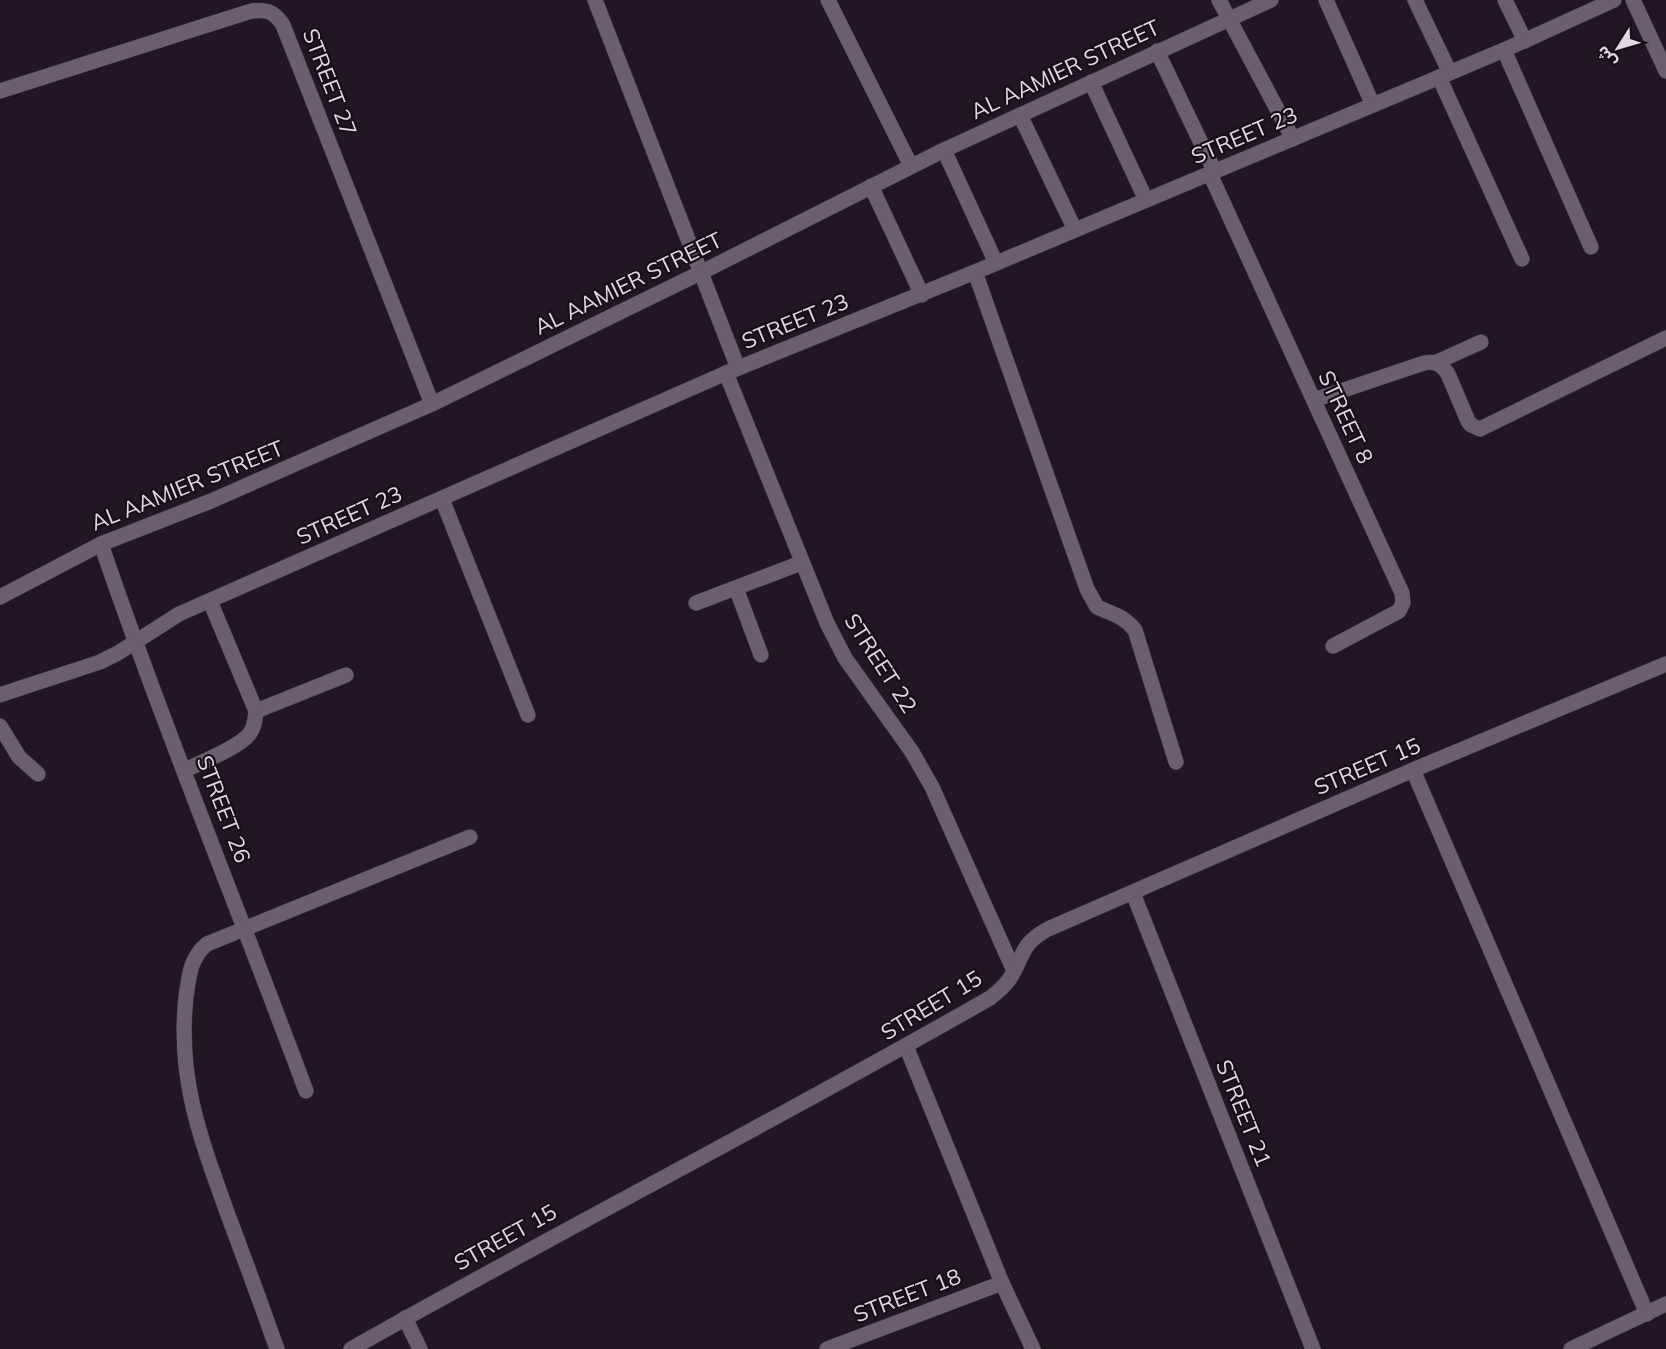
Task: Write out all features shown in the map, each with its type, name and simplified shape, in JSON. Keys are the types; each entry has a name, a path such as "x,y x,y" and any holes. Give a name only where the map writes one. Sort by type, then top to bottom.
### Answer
{"street":[{"name":"STREET 22","path":"595,0 702,272 732,370 801,563 845,658 907,744 932,788 1014,971"},
{"path":"828,0 911,166"},
{"path":"1219,0 1293,139"},
{"name":"AL AAMIER STREET","path":"0,597 101,544 211,501 432,404 944,150 1271,0"},
{"path":"1326,0 1373,105"},
{"path":"1415,0 1444,75 1522,259"},
{"path":"1505,0 1525,41"},
{"name":"STREET 23","path":"0,695 100,662 179,614 732,370 922,295 1504,50 1593,4 1614,0"},
{"path":"1633,0 1666,71"},
{"name":"STREET 27","path":"0,91 258,9 278,16 432,404"},
{"path":"1504,50 1591,247"},
{"name":"STREET 8","path":"1157,51 1402,593 1403,603 1399,611 1333,646"},
{"path":"1091,82 1146,200"},
{"path":"1020,115 1075,230"},
{"path":"944,150 996,263"},
{"path":"871,186 922,295"},
{"path":"975,272 1087,589 1097,607 1117,614 1128,621 1135,630 1176,762"},
{"path":"1437,362 1448,374 1468,422 1480,429 1666,338"},
{"path":"1314,400 1429,361 1437,362 1481,342"},
{"path":"442,499 528,715"},
{"name":"STREET 26","path":"101,544 135,642 246,928 306,1091"},
{"path":"696,603 801,563"},
{"path":"736,588 761,655"},
{"path":"185,770 239,744 249,736 255,724 256,711 210,601"},
{"name":"STREET 15","path":"351,1349 498,1266 906,1046 990,998 1008,982 1023,950 1038,934 1413,770 1666,664"},
{"path":"256,711 346,675"},
{"path":"0,726 19,757 38,774"},
{"path":"1413,770 1647,1314"},
{"path":"277,1349 197,1126 188,1087 184,1058 185,1008 193,960 198,951 207,944 470,837"},
{"name":"STREET 21","path":"1133,893 1313,1349"},
{"path":"906,1046 1002,1283 1033,1349"},
{"name":"STREET 18","path":"827,1349 1002,1283"},
{"path":"1571,1349 1666,1304"},
{"path":"405,1318 420,1349"}]}
